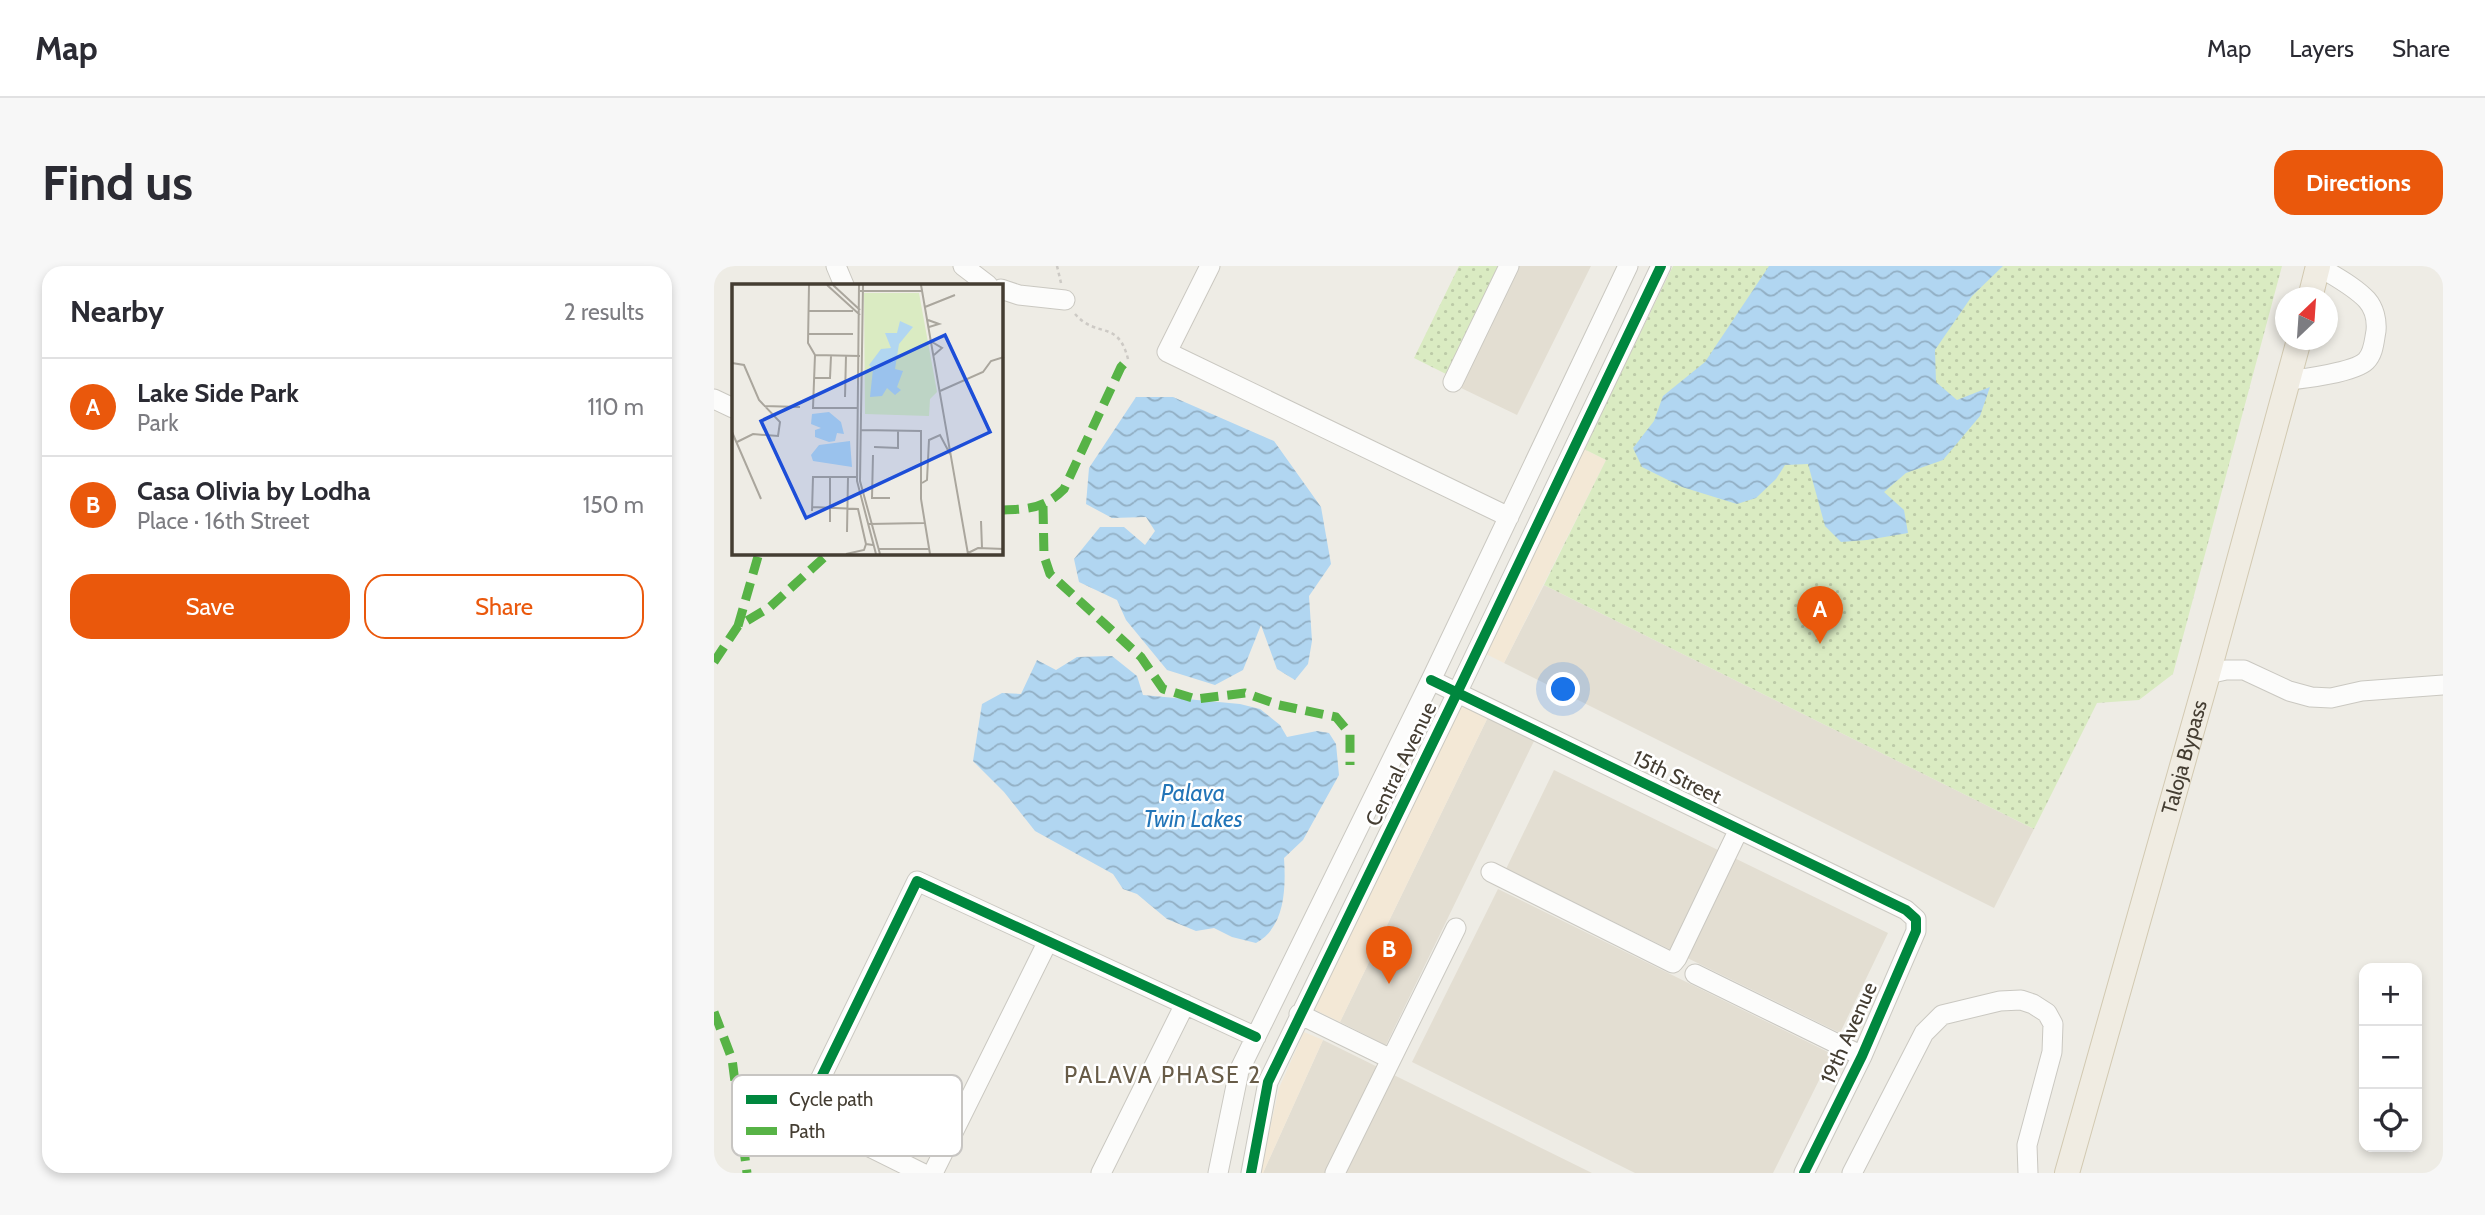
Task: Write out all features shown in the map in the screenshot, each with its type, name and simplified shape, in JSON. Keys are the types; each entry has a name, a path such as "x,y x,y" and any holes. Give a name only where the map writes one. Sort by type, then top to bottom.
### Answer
{"main road":[{"path":"2312,287 2318,266"},
{"name":"Taloja Bypass","path":"2067,1173 2296,350"}],"street":[{"path":"963,266 987,284"},
{"path":"1210,266 1167,352 1509,517"},
{"path":"1453,382 1509,266"},
{"name":"Central Avenue","path":"1218,1173 1240,1071 1628,266"},
{"name":"Central Avenue","path":"1251,1173 1268,1082 1661,266"},
{"path":"2288,380 2309,379 2351,368 2365,363 2372,353 2377,324 2374,310 2367,300 2318,266"},
{"path":"1003,290 1019,295 1065,300"},
{"path":"714,399 732,408"},
{"path":"2208,674 2244,670 2289,691 2311,697 2331,698 2362,691 2443,685"},
{"name":"15th Street","path":"1430,680 1906,910"},
{"path":"1491,872 1673,963 1739,829"},
{"path":"822,1075 917,881 1256,1037"},
{"name":"19th Avenue","path":"1804,1173 1862,1056 1916,932 1916,919 1906,910"},
{"path":"1335,1173 1456,928"},
{"path":"962,1114 1048,941"},
{"path":"1695,974 1862,1056"},
{"path":"1852,1173 1924,1033 1942,1015 2000,1001 2021,1000 2047,1013 2053,1024 2052,1052 2027,1145 2028,1173"},
{"path":"1101,1173 1185,1004"},
{"path":"1300,1014 1391,1059"},
{"path":"888,1156 922,1173"},
{"path":"933,1173 941,1156"}],"path":[{"path":"1057,266 1065,300 1077,317 1088,325 1115,334 1125,343 1128,359"}],"shaded area":[{"path":"1516,266 1591,266 1517,415 1457,386"},
{"path":"1584,449 1606,460 1504,663 1482,652"},
{"path":"1544,585 2034,829 1994,908 1504,663"},
{"path":"1457,702 1488,717 1340,1022 1309,1007"},
{"path":"1488,717 1535,739 1386,1045 1340,1022"},
{"path":"1554,770 1888,933 1840,1033 1506,869"},
{"path":"1498,889 1832,1054 1773,1173 1635,1173 1412,1062"},
{"path":"1304,1032 1323,1040 1263,1173 1260,1173 1279,1088"},
{"path":"1323,1040 1592,1173 1263,1173"}],"green space":[{"path":"1459,266 1504,266 1450,376 1414,358"},
{"path":"1673,266 2282,266 2173,674 2139,700 2097,703 2034,829 1544,585 1606,460 1584,449"}],"water":[{"path":"1769,266 2003,266 1972,296 1935,350 1936,382 1957,400 1990,387 1980,416 1943,460 1906,473 1884,492 1904,510 1908,533 1841,542 1825,526 1808,464 1785,465 1776,479 1756,498 1737,504 1682,487 1642,467 1633,448 1654,421 1663,396 1705,362"},
{"path":"1136,397 1173,397 1274,441 1321,507 1331,564 1309,596 1312,641 1308,664 1295,680 1277,669 1261,625 1243,670 1215,685 1167,670 1126,620 1117,600 1079,582 1074,559 1100,527 1124,527 1145,545 1155,531 1146,517 1112,518 1086,504 1089,468"},
{"name":"Palava Twin Lakes","path":"1112,656 1137,676 1143,695 1240,704 1260,709 1280,725 1287,737 1317,731 1329,733 1336,744 1339,775 1303,840 1284,858 1282,906 1273,927 1256,943 1232,937 1214,928 1196,931 1167,919 1137,894 1123,889 1113,874 1035,831 1004,792 973,761 982,704 1002,693 1021,694 1037,660 1056,670 1077,657"}],"marked path":[{"path":"1003,510 1035,507 1050,501 1064,489 1121,367 1128,359"},
{"path":"1043,506 1044,556 1050,574 1141,657 1163,689 1196,699 1245,693 1279,705 1336,717 1350,734 1350,765"},
{"path":"738,626 758,555"},
{"path":"714,662 738,626 770,607 827,555"},
{"path":"714,1012 732,1059 734,1075"},
{"path":"745,1156 747,1173"}],"cycle path":[{"path":"1251,1173 1268,1082 1661,266"},
{"path":"1431,680 1906,910 1916,919 1916,931 1862,1056 1804,1173"},
{"path":"822,1075 917,881 1256,1037"}],"place":[{"name":"Lake Side Park","path":"1820,644"},
{"name":"Casa Olivia by Lodha","path":"1389,984"}],"district":[{"name":"PALAVA PHASE 2","path":"1163,1075"}]}
